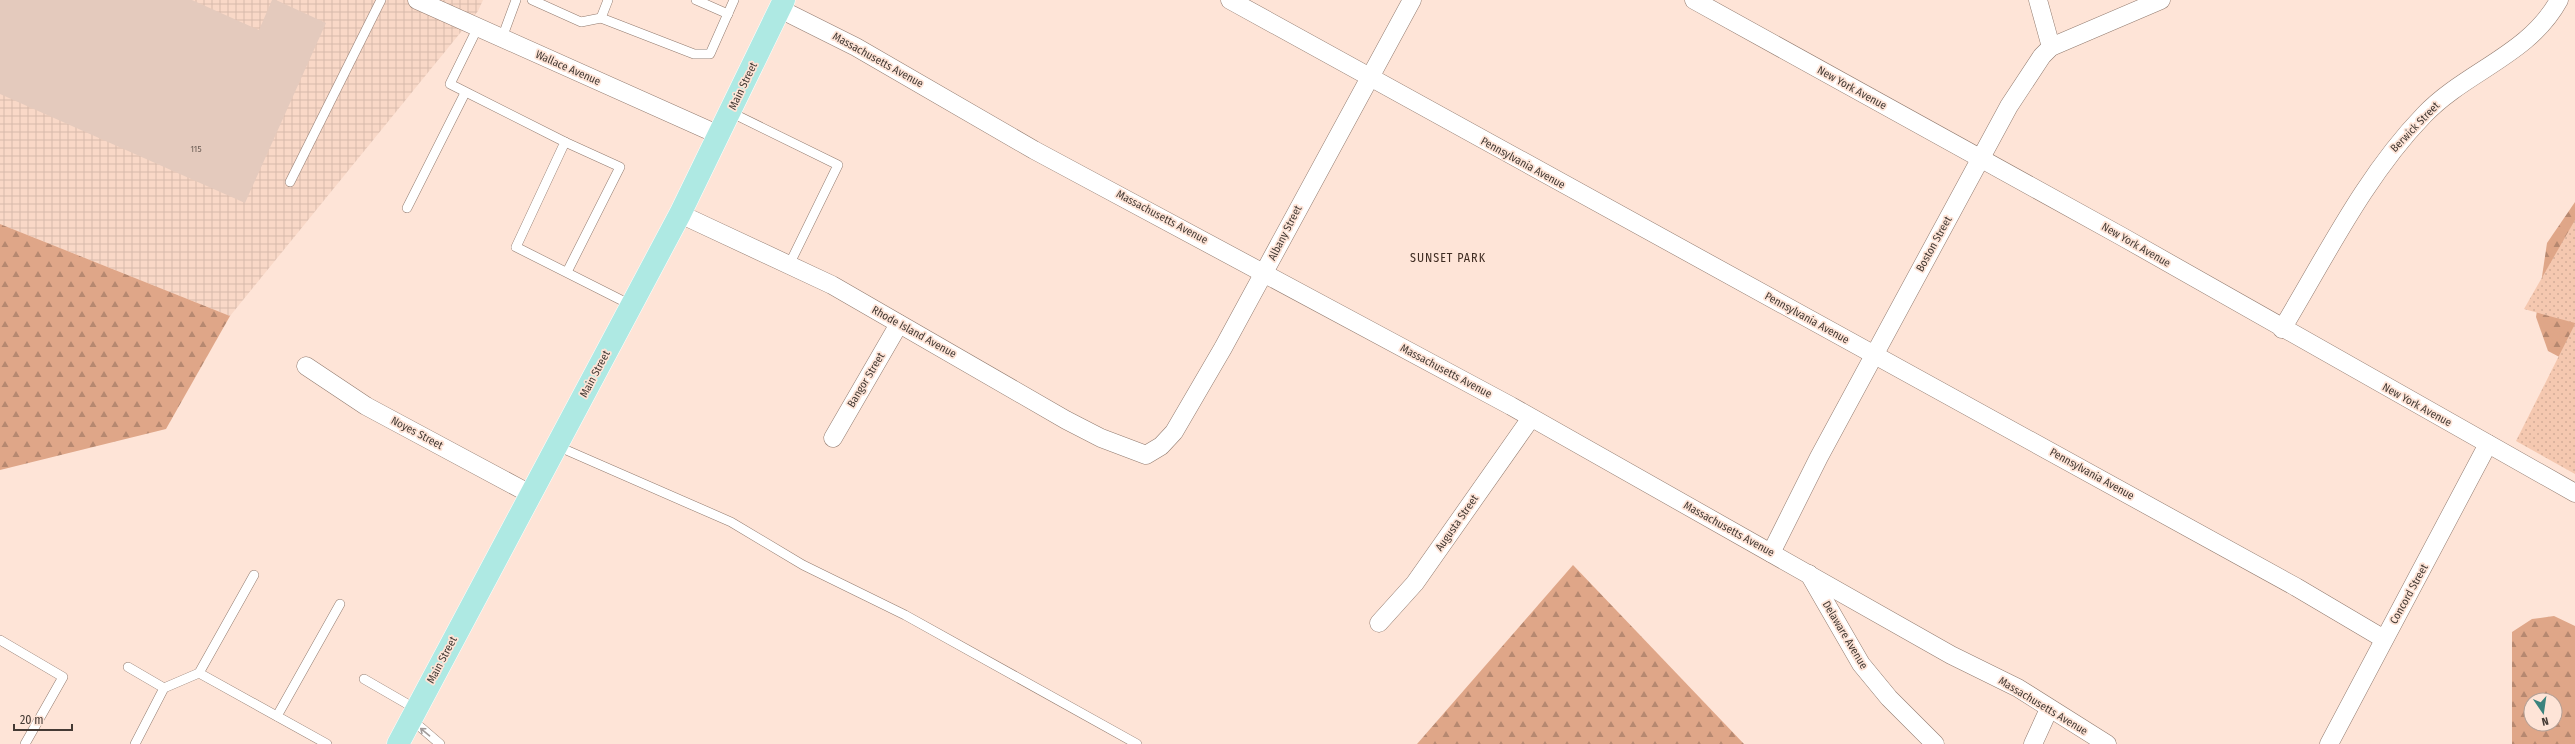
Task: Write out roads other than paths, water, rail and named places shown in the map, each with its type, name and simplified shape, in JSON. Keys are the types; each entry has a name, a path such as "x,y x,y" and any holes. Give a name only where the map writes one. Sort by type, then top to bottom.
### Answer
{"main road":[{"name":"Main Street","path":"398,744 532,495 680,214 782,5"}],"street":[{"name":"Pennsylvania Avenue","path":"1230,0 1873,356 1943,391 2289,583 2384,639"},
{"name":"Albany Street","path":"1146,455 1161,446 1174,432 1264,273 1412,0"},
{"name":"New York Avenue","path":"1694,0 1981,158 2575,493"},
{"path":"2038,0 2051,47"},
{"name":"Boston Street","path":"1771,553 1791,510 2009,106 2042,56 2051,47 2161,0"},
{"name":"Berwick Street","path":"2282,329 2358,202 2401,139 2426,113 2454,90 2512,52 2539,29 2559,0"},
{"name":"Wallace Avenue","path":"420,1 719,135"},
{"name":"Massachusetts Avenue","path":"782,5 1034,150 1531,418 1951,655 2018,688 2049,709 2107,744"},
{"name":"Rhode Island Avenue","path":"680,214 832,285 1066,420 1101,438 1146,455"},
{"name":"Bangor Street","path":"833,438 899,324"},
{"name":"Noyes Street","path":"306,366 366,406 532,495"},
{"name":"Augusta Street","path":"1379,623 1415,583 1531,418"},
{"name":"Concord Street","path":"2329,744 2384,639 2432,553 2488,444"},
{"name":"Delaware Avenue","path":"1809,574 1861,664 1888,698 1935,744"},
{"path":"2033,744 2049,709"}],"lane":[{"path":"290,182 382,0"},
{"path":"502,38 516,0"},
{"path":"532,0 581,22 601,18 694,54 710,54 734,0"},
{"path":"601,18 608,0"},
{"path":"696,0 728,14"},
{"path":"478,28 450,84 465,93 565,142 620,167 567,272"},
{"path":"407,208 465,93"},
{"path":"730,112 838,165 789,265"},
{"path":"565,142 516,247 631,305"},
{"path":"557,446 731,522 803,565 905,615 1137,744"},
{"path":"135,744 164,688 199,673 254,575"},
{"path":"277,716 340,604"},
{"path":"0,640 63,677 25,744"},
{"path":"128,667 164,688"},
{"path":"199,673 327,744"},
{"path":"364,679 413,714 440,744"}],"district":[{"name":"SUNSET PARK","path":"1448,258"}]}
